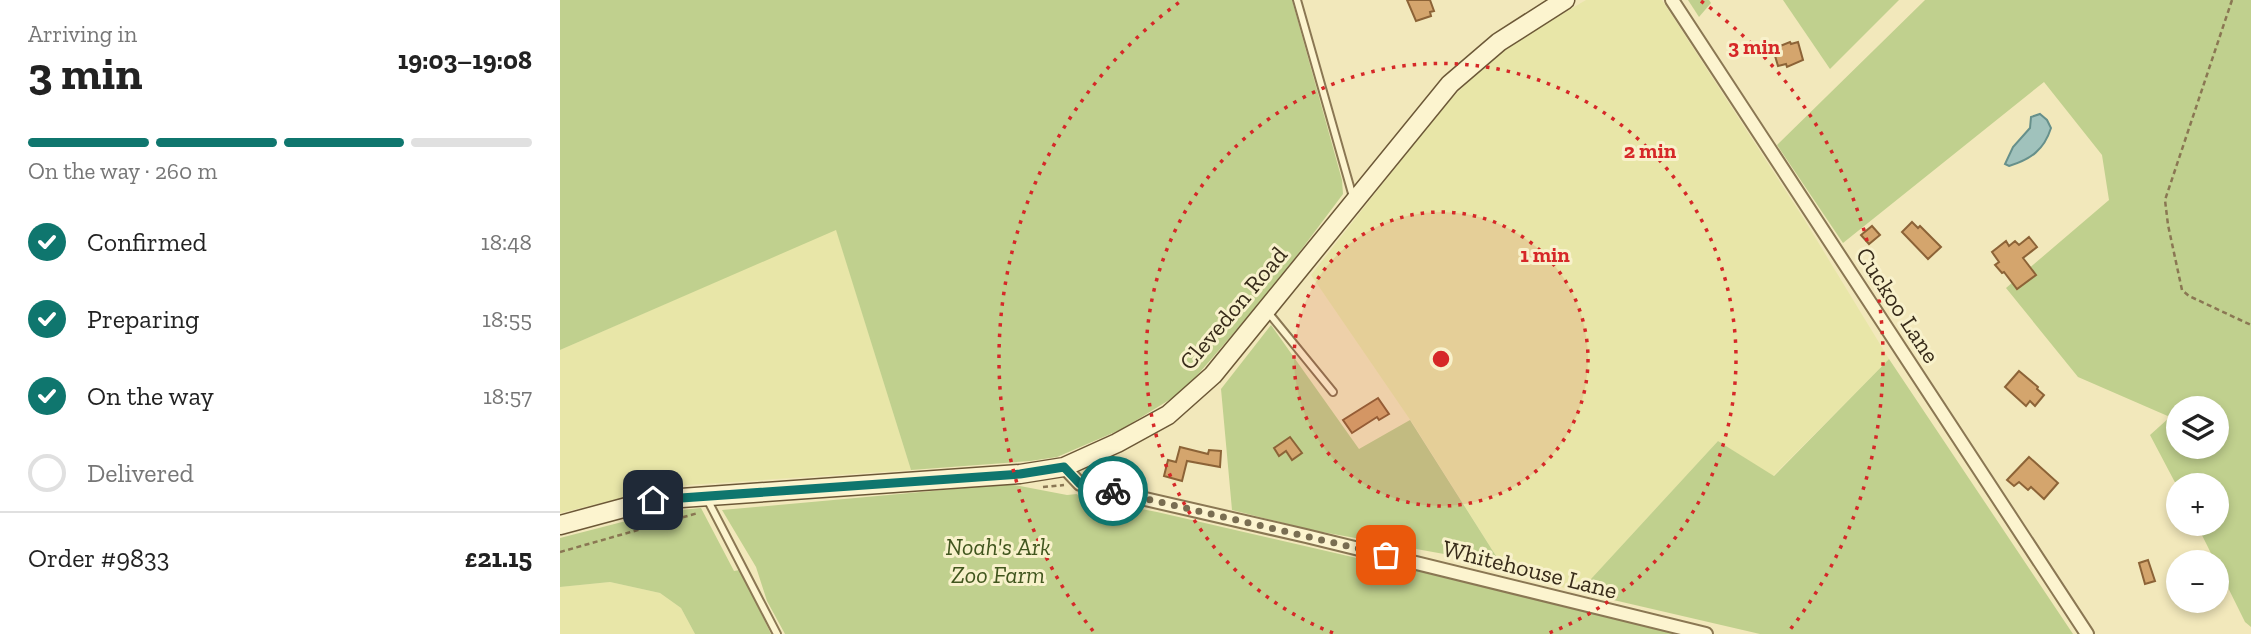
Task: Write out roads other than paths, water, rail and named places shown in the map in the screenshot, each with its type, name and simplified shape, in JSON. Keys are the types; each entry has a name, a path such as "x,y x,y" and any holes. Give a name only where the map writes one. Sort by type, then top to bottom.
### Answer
{"main road":[{"name":"Clevedon Road","path":"560,525 653,500 708,502 1020,474 1064,467 1117,443 1168,415 1213,375 1450,84 1499,42 1565,0"}],"street":[{"name":"Cuckoo Lane","path":"1672,0 2087,634"},
{"name":"Whitehouse Lane","path":"1064,467 1080,484 1706,634"}],"lane":[{"path":"1297,0 1354,201"},
{"path":"1266,309 1333,392"},
{"path":"708,502 777,634"}],"water":[{"path":"2040,114 2051,128 2045,142 2036,153 2024,160 2009,166 2005,164 2013,147 2030,128 2031,117"}],"park label":[{"name":"Noah's Ark Zoo Farm","path":"998,560"}]}
